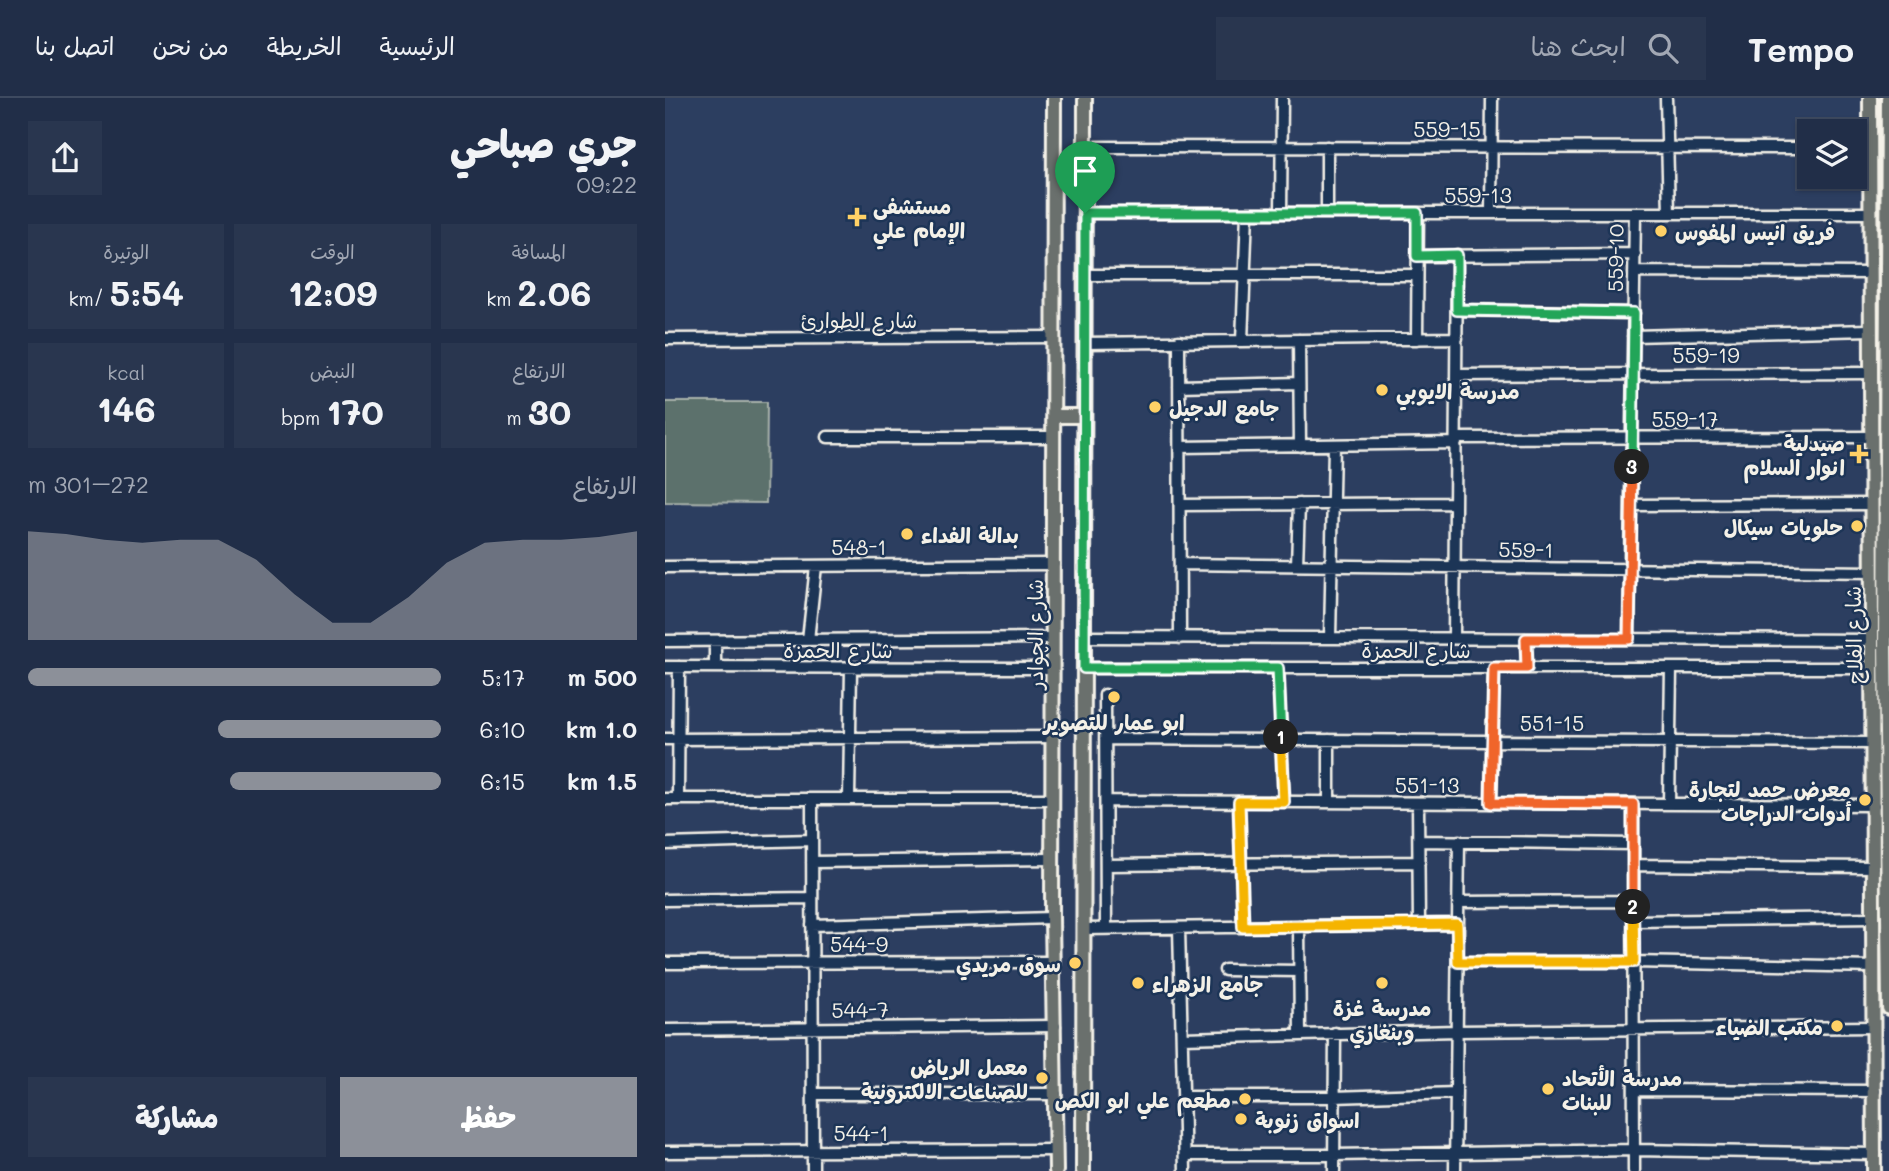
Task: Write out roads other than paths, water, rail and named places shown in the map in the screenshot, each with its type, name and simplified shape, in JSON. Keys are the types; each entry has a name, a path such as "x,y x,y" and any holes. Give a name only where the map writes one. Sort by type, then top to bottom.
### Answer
{"main road":[{"path":"1083,1171 1086,98"},
{"path":"1085,116 1095,98"},
{"name":"شارع الچوادر","path":"1052,101 1052,918 1056,1171"},
{"name":"شارع الفلاح","path":"1868,102 1871,148 1872,572 1882,641"},
{"name":"شارع الفلاح","path":"1888,102 1889,332 1882,668 1888,744 1889,1008"},
{"path":"1054,416 1084,416"},
{"name":"شارع الفلاح","path":"1874,1171 1873,743 1882,668"}],"street":[{"path":"1281,213 1282,98"},
{"path":"1491,213 1492,98"},
{"path":"1666,98 1669,213"},
{"name":"559-15","path":"1085,147 1797,148"},
{"path":"1327,147 1327,213"},
{"name":"559-13","path":"1085,213 1871,213"},
{"path":"1242,341 1247,213"},
{"path":"1417,213 1417,338"},
{"name":"559-10","path":"1629,639 1635,213"},
{"path":"1417,256 1635,254"},
{"path":"1454,638 1457,255"},
{"path":"1634,272 1871,273"},
{"path":"1085,275 1417,275"},
{"path":"1457,310 1634,313"},
{"path":"1633,336 1870,330"},
{"name":"شارع الطوارئ","path":"665,339 1054,337"},
{"path":"1085,342 1457,338"},
{"path":"1299,340 1300,446"},
{"path":"1179,341 1180,638"},
{"name":"559-19","path":"1456,375 1871,373"},
{"path":"1179,386 1299,383"},
{"path":"828,438 1054,437"},
{"name":"559-17","path":"1179,447 1632,438 1872,437"},
{"path":"1330,638 1334,445"},
{"path":"1180,505 1455,503"},
{"path":"1297,565 1299,504"},
{"path":"1631,505 1872,504"},
{"name":"548-1","path":"665,567 1054,564"},
{"name":"559-1","path":"1180,564 1872,572"},
{"path":"808,640 816,566"},
{"name":"شارع الحمزة","path":"1084,637 1882,641"},
{"name":"شارع الحمزة","path":"665,641 1053,638"},
{"path":"1526,639 1527,668"},
{"path":"715,640 715,667"},
{"name":"شارع الحمزة","path":"665,667 1053,668"},
{"path":"678,799 679,667"},
{"path":"849,799 851,668"},
{"name":"شارع الحمزة","path":"1084,668 1882,668"},
{"path":"1278,668 1284,802"},
{"path":"1491,803 1494,668"},
{"path":"1669,804 1671,668"},
{"path":"1105,695 1106,929"},
{"path":"665,738 1052,737"},
{"name":"551-15","path":"1105,739 1873,743"},
{"path":"1329,740 1329,803"},
{"path":"665,799 1052,799"},
{"path":"812,799 813,1171"},
{"name":"551-13","path":"1106,801 1874,805"},
{"path":"1239,802 1243,927"},
{"path":"1418,803 1419,924"},
{"path":"1633,804 1635,1171"},
{"path":"665,844 812,841"},
{"path":"1419,841 1633,844"},
{"path":"1455,1171 1459,841"},
{"path":"812,862 1052,859"},
{"path":"1106,865 1419,862"},
{"path":"1633,865 1874,867"},
{"path":"665,900 812,898"},
{"path":"1458,902 1633,901"},
{"path":"812,925 1052,918"},
{"path":"1633,922 1874,918"},
{"path":"1084,929 1457,924"},
{"path":"1300,926 1300,1034"},
{"path":"1179,928 1185,1171"},
{"name":"544-9","path":"665,963 1053,961"},
{"path":"1458,962 1634,962 1874,967"},
{"path":"1224,970 1300,971"},
{"name":"544-7","path":"665,1030 1055,1026"},
{"path":"1182,1038 1457,1031 1874,1027"},
{"path":"1334,1171 1335,1033"},
{"path":"1634,1090 1875,1091"},
{"path":"1184,1097 1334,1097 1456,1093"},
{"path":"813,1094 1056,1094"},
{"name":"544-1","path":"665,1152 1056,1150"},
{"path":"1185,1155 1634,1150 1875,1154"}],"place":[{"name":"مستشفى الإمام علي","path":"857,217"},
{"name":"فريق انيس المفوس","path":"1661,231"},
{"name":"مدرسة الايوبي","path":"1382,390"},
{"name":"جامع الدجيل","path":"1155,407"},
{"name":"صيدلية انوار السلام","path":"1859,454"},
{"name":"حلويات سيكال","path":"1857,526"},
{"name":"بدالة الفداء","path":"907,534"},
{"name":"ابو عمار للتصوير","path":"1114,697"},
{"name":"معرض حمد لتجارة أدوات الدراجات","path":"1865,800"},
{"name":"سوق مريدي","path":"1075,963"},
{"name":"جامع الزهراء","path":"1138,983"},
{"name":"مدرسة غزة وبنغازي","path":"1382,983"},
{"name":"مكتب الضياء","path":"1837,1026"},
{"name":"معمل الرياض للصناعات الالكترونية","path":"1042,1078"},
{"name":"مدرسة الأتحاد للبنات","path":"1548,1089"},
{"name":"مطعم علي ابو الكص","path":"1245,1099"},
{"name":"اسواق زنوبة","path":"1241,1119"}]}
